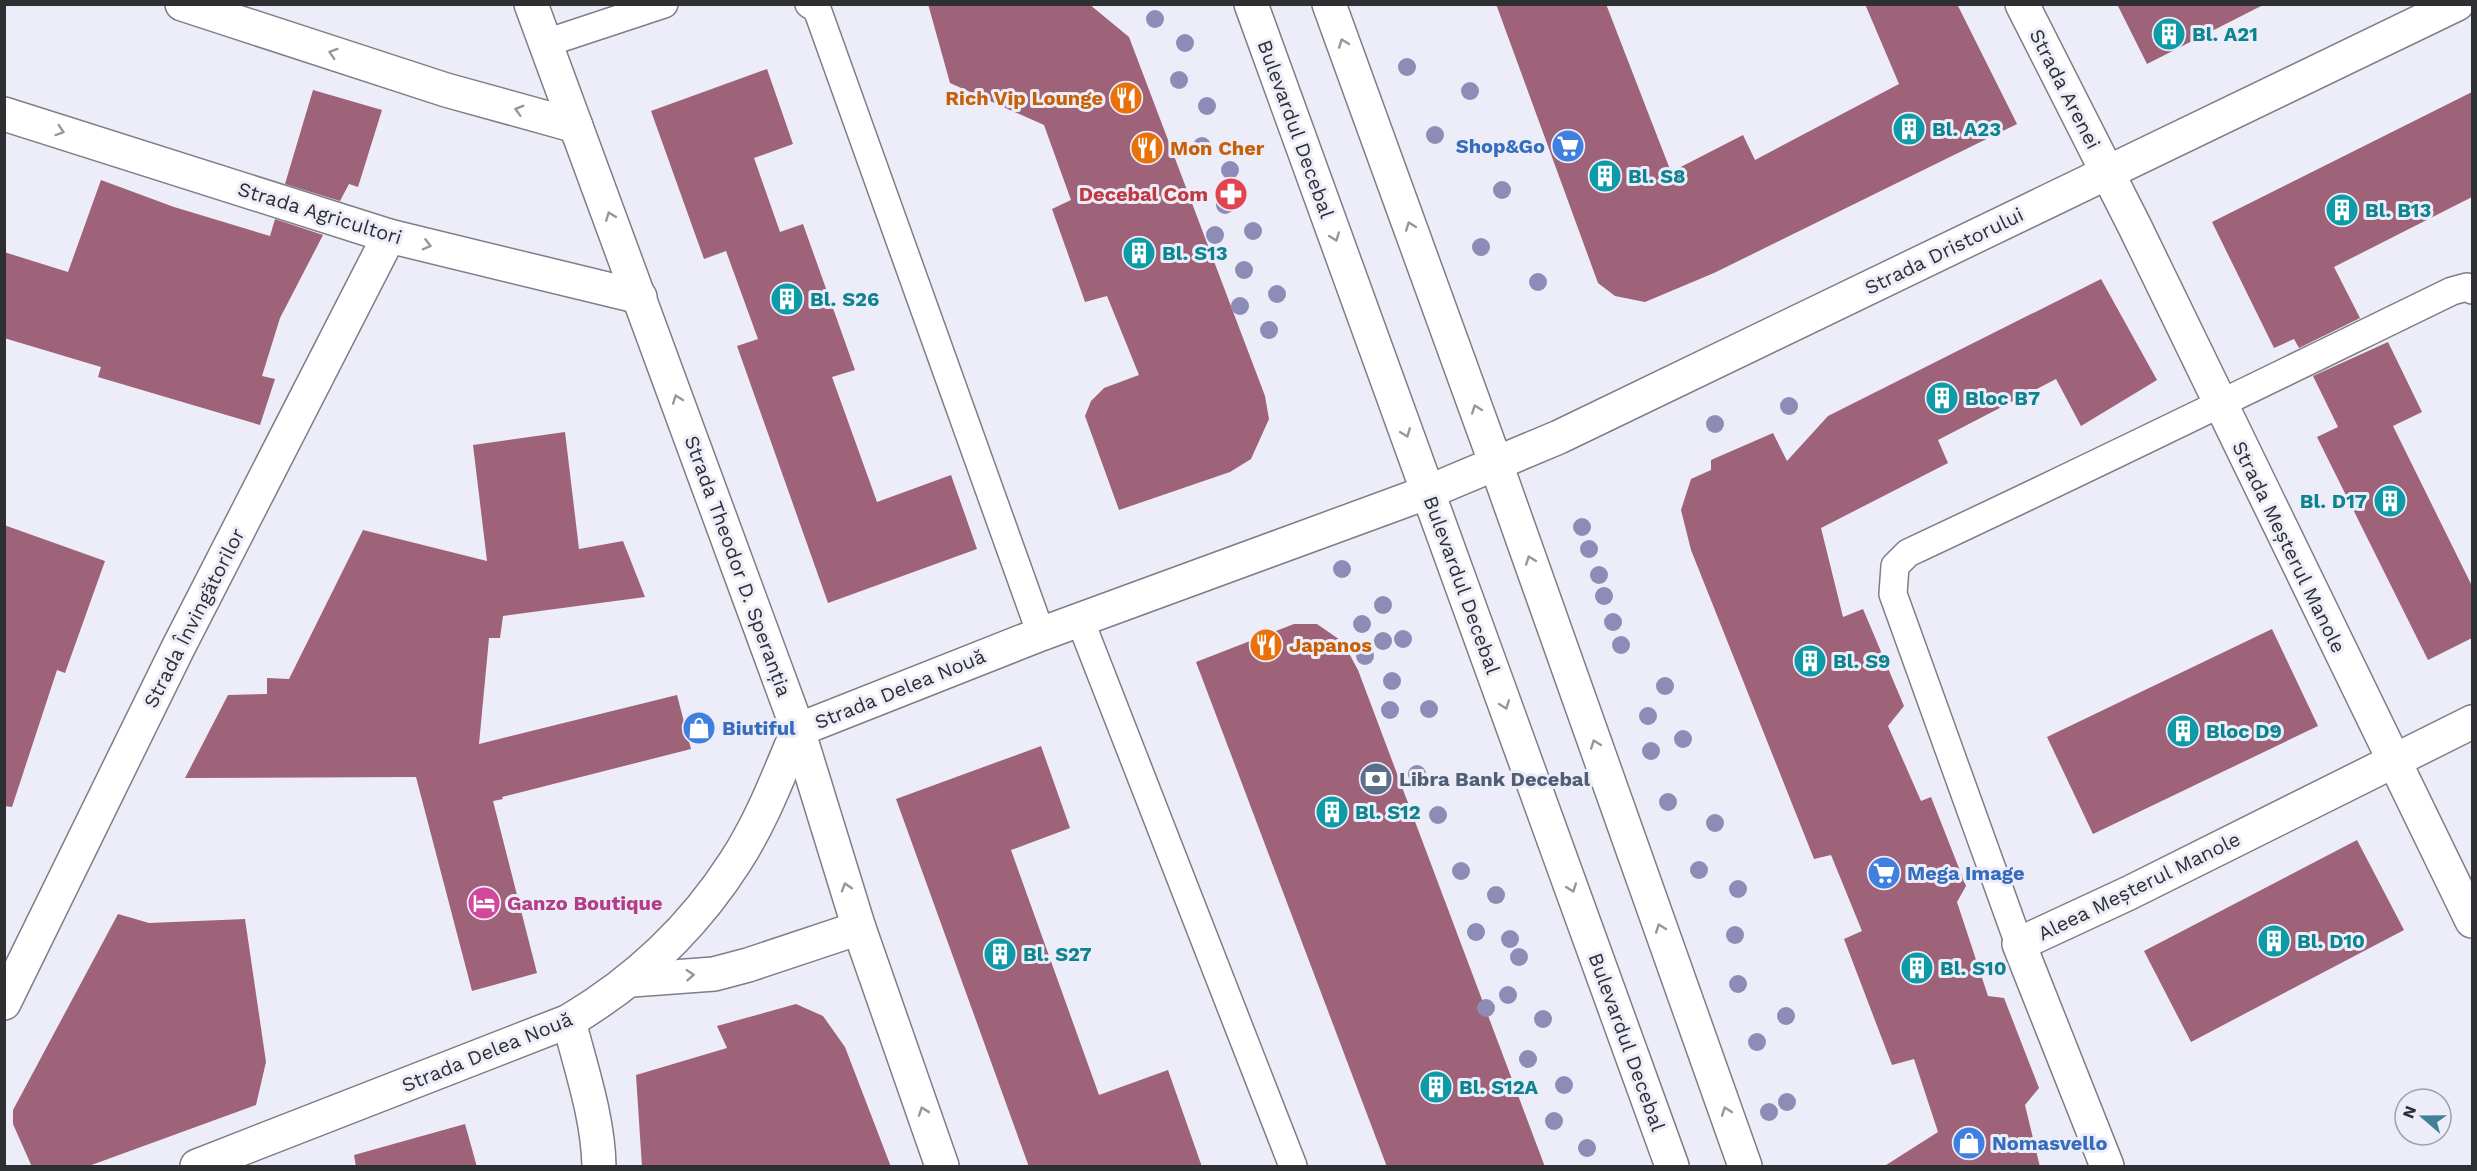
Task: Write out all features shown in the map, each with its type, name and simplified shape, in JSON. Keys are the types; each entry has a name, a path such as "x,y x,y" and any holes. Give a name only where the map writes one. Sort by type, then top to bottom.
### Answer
{"street":[{"path":"182,4 446,90 576,126"},
{"name":"Strada Theodor D. Speranția","path":"531,4 798,730 859,928 942,1167"},
{"name":"Bulevardul Decebal","path":"1251,4 1672,1167"},
{"path":"1329,4 1496,464 1745,1167"},
{"name":"Strada Arenei","path":"2022,4 2107,173"},
{"name":"Strada Dristorului","path":"1428,492 1559,437 2457,4"},
{"name":"Strada Agricultori","path":"4,114 389,236 640,297"},
{"name":"Strada Meșterul Manole","path":"2107,173 2472,921"},
{"name":"Strada Învingătorilor","path":"5,998 183,638 389,236"},
{"name":"Strada Delea Nouă","path":"197,1167 569,1022 632,980 691,923 736,861 769,798 798,730 1041,634 1428,492"},
{"name":"Aleea Meșterul Manole","path":"2107,1167 2019,944 2129,893 2472,722"},
{"path":"632,980 714,974 859,928"},
{"path":"569,1022 589,1100 599,1150 599,1167"}],"lane":[{"path":"546,43 664,4"},
{"path":"809,4 817,9 1041,634"},
{"path":"2019,944 1893,594 1895,566 1908,553 2154,438 2452,291 2467,288 2472,290"},
{"path":"1080,620 1293,1167"}],"building":[{"name":"Bl. S13","path":"928,4 1089,4 1129,37 1265,396 1269,419 1251,459 1230,472 1119,510 1085,416 1091,401 1104,388 1139,375 1107,296 1085,302 1052,209 1071,200 1044,125 950,83"},
{"path":"1496,4 1606,4 1671,172 1743,135 1755,160 1899,84 1865,4 1957,4 2017,124 1714,273 1645,302 1615,296 1598,283"},
{"name":"Bl. A21","path":"2117,4 2265,4 2147,64"},
{"name":"Bl. S26","path":"767,69 793,144 754,158 780,232 803,224 855,370 832,377 877,502 951,475 977,549 828,603 737,346 758,339 726,251 704,259 651,111"},
{"path":"313,90 382,110 358,187 349,184 340,201 285,184"},
{"name":"Bl. B13","path":"2472,92 2472,197 2334,267 2360,318 2299,348 2294,339 2274,348 2212,222"},
{"path":"101,180 174,207 270,236 275,219 323,235 280,318 262,376 275,379 260,425 98,377 101,367 4,338 4,252 68,272"},
{"path":"2101,279 2157,380 2081,426 2056,379 1938,440 1948,463 1821,528 1843,617 1863,609 1904,706 1888,726 1921,801 1931,797 1966,886 1957,902 1988,996 2004,998 2039,1088 2025,1105 2040,1167 1883,1167 1938,1132 1914,1059 1892,1065 1844,939 1862,931 1831,855 1814,859 1691,550 1681,510 1691,479 1711,470 1711,460 1773,433 1787,461 1828,416"},
{"name":"Bl. D17","path":"2388,342 2422,412 2393,426 2472,586 2472,638 2428,660 2317,437 2338,427 2313,376"},
{"path":"565,432 579,549 623,541 645,597 503,616 500,638 489,638 479,744 677,695 691,749 493,801 537,973 472,991 416,777 185,778 228,695 267,694 267,678 289,679 363,530 487,561 473,445"},
{"path":"4,525 105,561 65,673 57,670 12,807 4,806"},
{"name":"Bl. S12","path":"1294,624 1317,624 1343,642 1358,670 1545,1167 1387,1167 1196,662"},
{"name":"Bloc D9","path":"2272,629 2318,726 2093,834 2047,737"},
{"name":"Bl. S27","path":"1041,746 1070,828 1011,850 1099,1095 1168,1070 1202,1167 1029,1167 896,799"},
{"name":"Bl. D10","path":"2357,840 2404,930 2191,1042 2144,951"},
{"path":"118,914 149,923 245,919 266,1062 256,1105 86,1167 32,1167 13,1124 13,1110"},
{"path":"796,1004 823,1016 845,1047 891,1167 642,1167 636,1075 727,1048 717,1026"},
{"path":"465,1124 477,1167 356,1167 354,1155"}],"place":[{"name":"Bl. A21","path":"2169,34"},
{"name":"Rich Vip Lounge","path":"1126,98"},
{"name":"Bl. A23","path":"1909,129"},
{"name":"Shop&Go","path":"1568,146"},
{"name":"Mon Cher","path":"1147,148"},
{"name":"Bl. S8","path":"1605,176"},
{"name":"Decebal Com","path":"1231,194"},
{"name":"Bl. B13","path":"2342,210"},
{"name":"Bl. S13","path":"1139,253"},
{"name":"Bl. S26","path":"787,299"},
{"name":"Bloc B7","path":"1942,398"},
{"name":"Bl. D17","path":"2390,501"},
{"name":"Japanos","path":"1266,645"},
{"name":"Bl. S9","path":"1810,661"},
{"name":"Biutiful","path":"699,728"},
{"name":"Bloc D9","path":"2183,731"},
{"name":"Libra Bank Decebal","path":"1376,779"},
{"name":"Bl. S12","path":"1332,812"},
{"name":"Mega Image","path":"1884,873"},
{"name":"Ganzo Boutique","path":"484,903"},
{"name":"Bl. D10","path":"2274,941"},
{"name":"Bl. S27","path":"1000,954"},
{"name":"Bl. S10","path":"1917,968"},
{"name":"Bl. S12A","path":"1436,1087"},
{"name":"Nomasvello","path":"1969,1143"}]}
